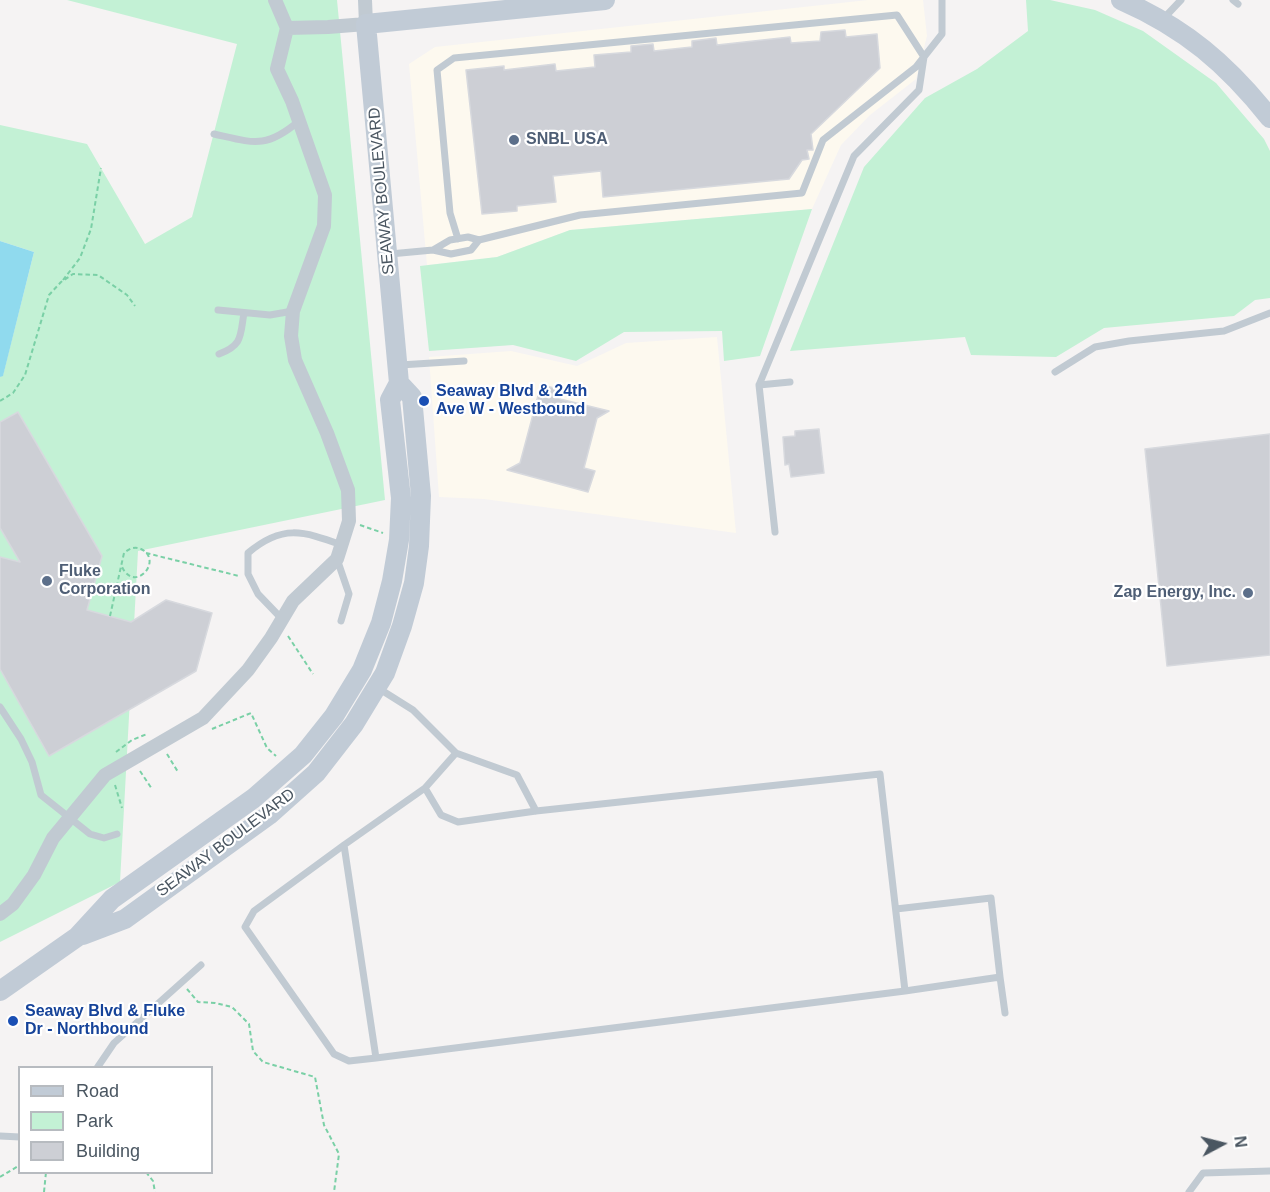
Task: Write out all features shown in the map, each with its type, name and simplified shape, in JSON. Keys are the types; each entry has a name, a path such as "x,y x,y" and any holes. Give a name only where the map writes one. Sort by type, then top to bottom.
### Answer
{"street":[{"path":"0,914 13,904 34,875 53,838 105,775 204,718 248,670 293,601 337,559 342,545 349,520 348,490 327,433 295,360 291,336 292,311 324,226 325,195 299,121 277,69 287,28 275,0"},
{"name":"SEAWAY BOULEVARD","path":"0,991 77,936 112,899 254,798 289,769 334,716 358,676 381,623 392,581 399,540 401,498 390,400 398,374 365,0"},
{"path":"287,28 366,24 605,0"},
{"path":"1120,0 1179,29 1211,54 1246,88 1270,118"},
{"name":"SEAWAY BOULEVARD","path":"77,936 125,919 269,815 316,773 354,724 385,673 414,583 419,546 421,496 412,397 398,374"}],"lane":[{"path":"433,250 450,240 468,237 479,240 580,215 802,193 823,140 916,67 942,34 942,0"},
{"path":"1162,20 1182,0"},
{"path":"459,239 450,213 437,70 454,58 897,15 924,57 919,90 854,156 759,385 775,532"},
{"path":"214,134 251,142 269,141 286,132 299,121"},
{"path":"387,254 433,250 451,254 471,250 479,240"},
{"path":"218,310 270,315 292,311"},
{"path":"219,354 232,350 240,342 244,313"},
{"path":"1055,372 1095,347 1224,331 1270,313"},
{"path":"398,374 464,361"},
{"path":"759,385 790,382"},
{"path":"280,624 258,594 248,574 248,553 263,541 284,533 309,533 342,545"},
{"path":"337,559 349,594 341,621"},
{"path":"358,676 413,710 456,753 516,775 536,811"},
{"path":"0,707 21,739 32,762 41,795 90,834 104,838 117,834"},
{"path":"456,753 424,788 254,911 245,927 334,1054 349,1061 905,992 1000,977"},
{"path":"424,788 441,815 458,822 536,811 880,774 905,992"},
{"path":"344,845 376,1058"},
{"path":"896,909 991,898 1005,1013"},
{"path":"98,1066 114,1043 201,965"},
{"path":"0,1136 18,1137"},
{"path":"1190,1192 1203,1173 1270,1171"}],"path":[{"path":"0,401 14,393 25,375 49,295 80,258 91,229 100,168"},
{"path":"61,282 73,274 98,275 127,295 135,306"},
{"path":"349,520 399,540"},
{"path":"110,616 122,567 122,558 128,550 137,548 237,577 248,574"},
{"path":"122,567 131,576 144,574 150,562 146,552"},
{"path":"280,624 313,674"},
{"path":"212,729 251,712 267,748 289,769"},
{"path":"111,755 132,740 154,731"},
{"path":"182,982 198,1002 232,1007 249,1024 253,1051 263,1062 315,1077 324,1125 339,1154 334,1192"},
{"path":"0,1177 18,1166"},
{"path":"44,1192 46,1174"},
{"path":"147,1174 153,1180 155,1192"}],"shaded area":[{"path":"868,0 923,0 927,36 916,79 870,115 841,145 812,209 570,230 497,257 427,265 409,64 435,47"},
{"path":"717,337 736,533 484,499 439,497 429,357 511,351 577,366 626,343"}],"green space":[{"path":"67,0 337,0 385,500 138,551 120,882 0,942 0,377 3,375 34,252 0,241 0,125 87,144 145,244 192,217 237,44"},
{"path":"1026,0 1050,0 1095,10 1143,31 1216,83 1264,139 1270,151 1270,298 1255,300 1234,316 1104,328 1056,357 971,355 965,337 790,351 864,167 925,98 977,69 1028,31"},
{"path":"812,209 760,356 724,361 722,331 624,332 576,361 513,345 429,351 420,266 497,257 570,230"}],"water":[{"path":"0,241 34,252 3,376 0,377"}],"building":[{"path":"845,30 846,37 877,34 880,68 811,134 813,150 807,150 809,159 802,160 789,179 603,197 601,171 553,176 556,202 517,206 517,211 482,214 466,70 504,66 504,70 555,64 556,71 595,67 594,55 631,52 631,46 653,44 654,51 692,47 692,41 716,38 717,45 790,37 791,43 820,41 821,32"},
{"path":"546,386 562,390 560,399 609,411 597,418 584,468 595,471 588,492 507,470 520,463 539,392 544,394"},
{"name":"Fluke Corporation","path":"18,412 102,556 87,610 131,622 166,600 212,613 196,671 49,756 0,669 0,557 20,562 0,528 0,422"},
{"path":"819,429 824,473 791,477 789,464 785,465 783,437 795,436 795,431"},
{"path":"1270,434 1270,655 1167,666 1145,449"}],"place":[{"name":"SNBL USA","path":"514,140"},
{"name":"Seaway Blvd & 24th Ave W - Westbound","path":"424,401"},
{"name":"Fluke Corporation","path":"47,581"},
{"name":"Zap Energy, Inc.","path":"1248,593"},
{"name":"Seaway Blvd & Fluke Dr - Northbound","path":"13,1021"}]}
